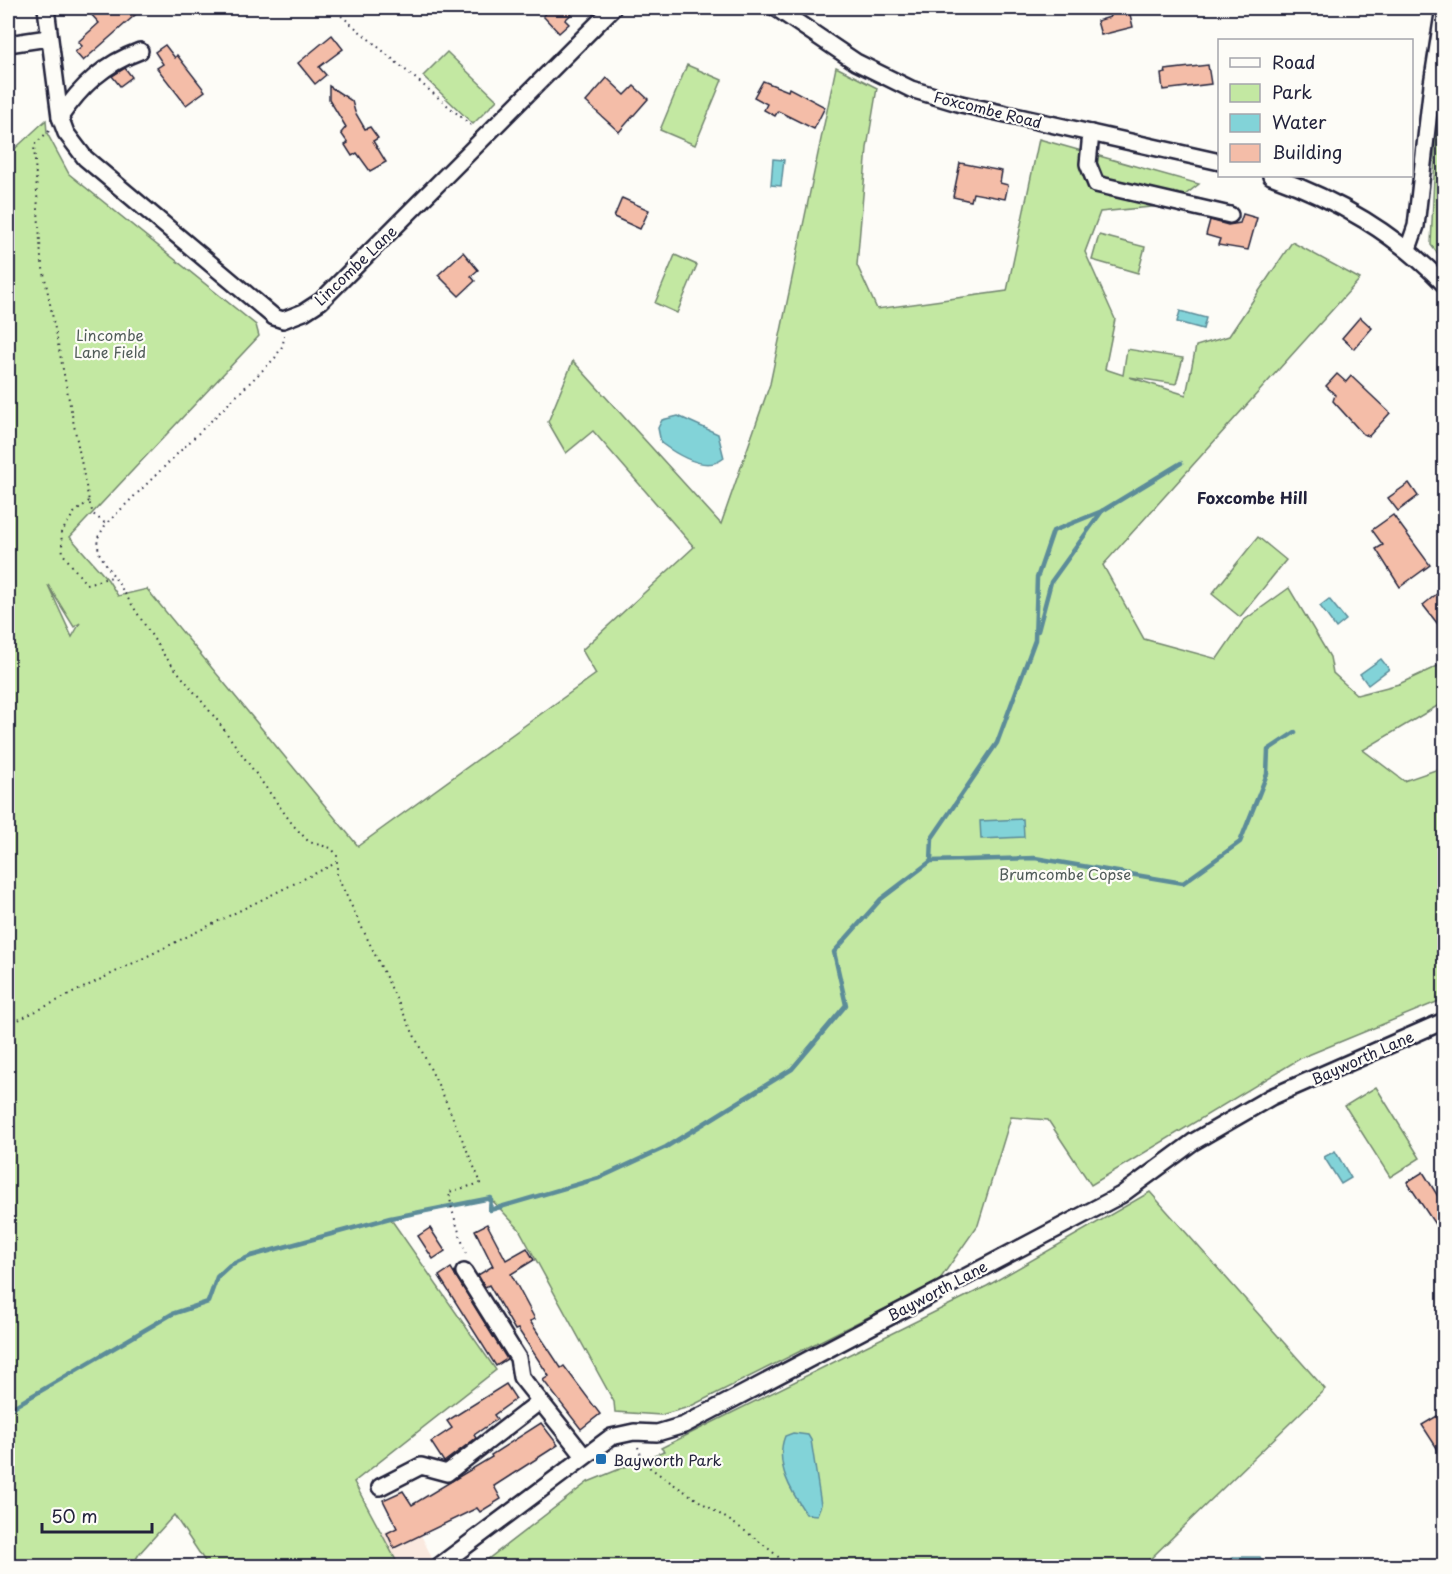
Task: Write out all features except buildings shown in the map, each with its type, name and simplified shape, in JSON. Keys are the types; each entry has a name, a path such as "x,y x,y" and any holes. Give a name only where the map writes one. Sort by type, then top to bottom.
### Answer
{"street":[{"path":"46,8 48,38 60,117 66,133 85,158 274,316 283,320"},
{"name":"Lincombe Lane","path":"283,320 304,312 321,301 613,8"},
{"name":"Foxcombe Road","path":"776,8 856,62 910,89 961,104 1218,162"},
{"path":"1408,249 1416,226 1432,84 1444,8"},
{"path":"8,44 48,38"},
{"path":"60,117 88,81 108,65 140,51"},
{"path":"1091,134 1088,164 1096,184 1230,215"},
{"path":"1274,177 1310,190 1350,210 1408,249 1444,284"},
{"name":"Bayworth Lane","path":"440,1566 611,1437 634,1432 657,1433 684,1425 1120,1195 1193,1142 1271,1097 1444,1021"},
{"path":"464,1272 518,1358 521,1377 584,1456"},
{"path":"380,1487 421,1466 447,1473 539,1402"}],"path":[{"path":"332,8 484,137"},
{"path":"60,117 34,146 41,258 89,501 93,514 106,524"},
{"path":"283,320 283,345 275,358 106,524 98,539 99,553 164,655 217,720 286,816 309,842 331,848 337,855 336,876 444,1097 481,1183 449,1192 452,1210 465,1248 464,1272"},
{"path":"89,501 74,513 61,533 63,554 86,584 113,577"},
{"path":"8,1025 336,863"},
{"path":"634,1432 644,1463 747,1533 788,1566"}],"shaded area":[{"path":"413,1518 432,1558 422,1566 399,1566 381,1534"}],"green space":[{"path":"1444,49 1444,262 1431,245 1438,86"},
{"path":"447,52 497,100 473,124 423,76"},
{"path":"687,65 722,80 695,145 660,130"},
{"path":"836,67 877,88 867,148 857,265 877,309 1007,291 1039,139 1199,184 1172,205 1100,212 1085,252 1115,319 1105,369 1123,375 1127,349 1183,358 1176,384 1129,377 1186,395 1196,346 1229,336 1292,242 1360,279 1103,565 1144,639 1217,659 1243,621 1289,588 1330,657 1333,673 1357,695 1399,684 1444,663 1444,702 1363,750 1404,781 1444,767 1444,999 1301,1058 1091,1185 1048,1120 1011,1117 978,1225 938,1282 689,1407 661,1415 615,1412 614,1402 519,1229 491,1199 390,1218 496,1370 354,1482 399,1566 208,1566 174,1515 139,1554 132,1566 8,1566 8,155 46,120 47,133 69,174 256,325 259,336 70,537 108,580 118,596 147,589 358,846 596,674 582,650 694,547 593,431 566,453 548,422 573,361 721,524 770,384","holes":["48,585 74,627 80,623 72,637"]},
{"path":"1099,235 1145,247 1138,273 1092,260"},
{"path":"675,255 697,265 677,313 655,303"},
{"path":"1258,537 1286,560 1240,617 1212,594"},
{"path":"1376,1087 1420,1158 1390,1177 1345,1106"},
{"path":"1150,1192 1325,1389 1143,1566 479,1566 588,1482 664,1451 661,1448 987,1286"}],"water":[{"path":"773,159 784,160 781,186 771,185"},
{"path":"1180,311 1206,318 1203,329 1177,322"},
{"path":"678,416 718,434 724,458 709,464 700,463 683,457 661,443 658,428 662,420"},
{"path":"1329,599 1346,620 1336,628 1320,606"},
{"path":"1381,659 1389,669 1368,685 1360,674"},
{"path":"1023,819 1024,837 981,839 980,821"},
{"path":"1335,1151 1351,1178 1341,1184 1324,1157"},
{"path":"793,1433 808,1435 811,1440 821,1505 817,1515 806,1514 795,1496 783,1467 782,1446 785,1436"},
{"path":"1233,1557 1260,1557 1266,1566 1228,1566"}],"waterway":[{"path":"931,861 932,838 997,743 1035,640 1037,578 1053,531 1102,511 1181,463"},
{"path":"1038,631 1051,582 1102,511"},
{"path":"8,1410 172,1314 208,1302 217,1277 230,1265 251,1256 390,1218 491,1198 490,1210 599,1178 666,1147 792,1069 846,1005 834,952 881,899 931,861 1035,858 1183,883 1240,842 1267,774 1268,750 1295,732"}],"place":[{"name":"Bayworth Park","path":"601,1459"}],"district":[{"name":"Foxcombe Hill","path":"1252,497"}],"park label":[{"name":"Lincombe Lane Field","path":"110,342"},
{"name":"Brumcombe Copse","path":"1065,873"}]}
